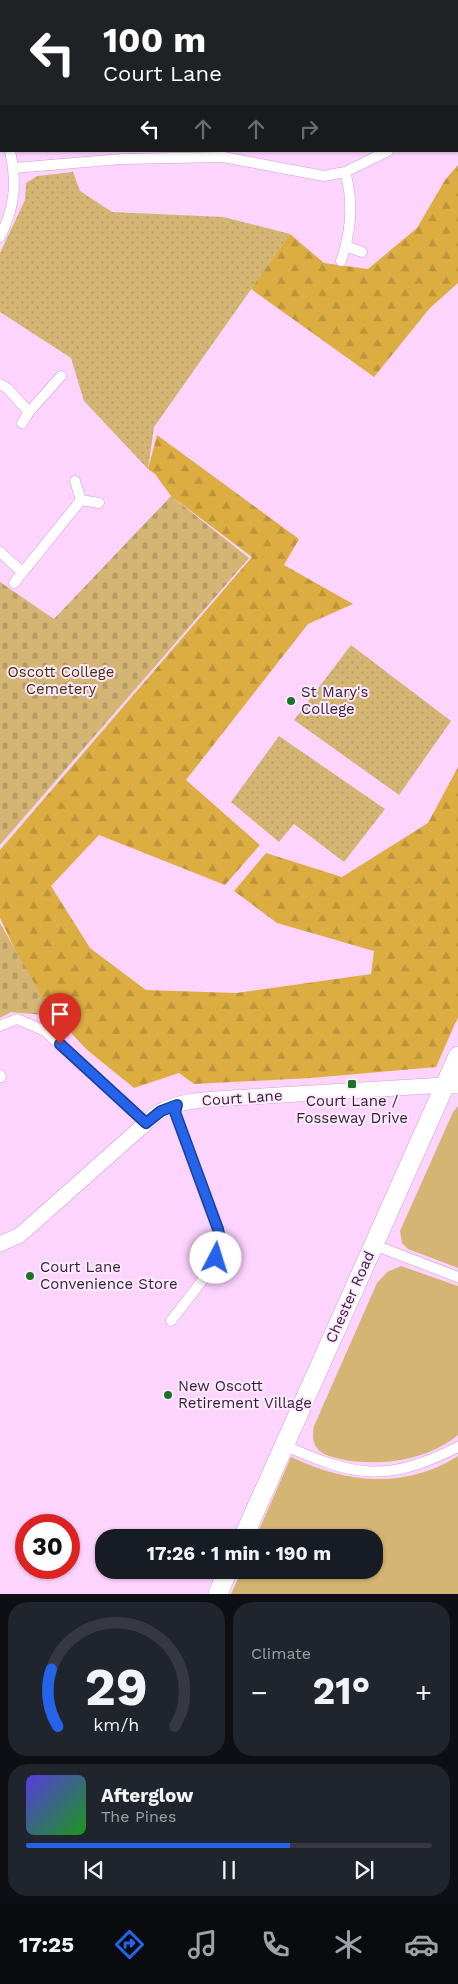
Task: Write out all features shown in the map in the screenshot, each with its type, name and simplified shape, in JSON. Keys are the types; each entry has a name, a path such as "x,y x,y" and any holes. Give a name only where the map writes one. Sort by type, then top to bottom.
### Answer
{"highway":[{"name":"Chester Road","path":"247,1529 374,1245 451,1086 458,1056"},
{"path":"218,1594 224,1579"}],"street":[{"path":"0,236 5,227 15,194 14,168 10,152"},
{"path":"14,168 122,155 223,154 284,170 324,176 345,172 386,152"},
{"path":"341,261 346,246 352,206 350,186 345,172"},
{"path":"346,246 362,252"},
{"path":"22,423 60,376"},
{"path":"0,384 7,388 30,412"},
{"path":"74,481 81,500"},
{"path":"81,500 99,503"},
{"path":"14,583 81,500"},
{"path":"0,552 22,572"},
{"path":"0,1026 17,1019 45,1030 146,1123"},
{"name":"Court Lane","path":"0,1244 20,1236 146,1123 161,1111 177,1105 196,1100 451,1086"},
{"path":"171,1321 208,1271 216,1258 221,1244 218,1229 175,1112 177,1105"},
{"path":"374,1245 458,1277"},
{"path":"284,1445 320,1461 343,1468 381,1472 424,1464 458,1447"}],"green space":[{"path":"458,165 458,283 430,308 374,377 251,289 290,234 324,263 368,269 417,228 445,180"},
{"path":"73,172 80,191 112,212 223,217 290,234 154,427 148,469 84,401 71,358 0,312 0,253 25,200 26,183 37,176"},
{"path":"157,435 299,539 284,565 353,604 308,624 186,780 260,845 225,885 99,835 51,886 90,948 146,990 236,993 371,974 374,951 277,923 234,891 266,853 342,877 428,823 458,767 458,1017 436,1067 311,1078 194,1084 179,1073 134,1088 86,1049 37,996 0,918 0,850 252,557 171,496 155,474 148,469"},
{"name":"Oscott College Cemetery","path":"171,496 249,558 0,845 0,582 54,619"},
{"path":"351,645 451,721 399,795 294,720"},
{"path":"279,736 385,809 344,862 294,824 279,842 231,802"},
{"path":"0,923 53,1016 11,1012 0,1018"},
{"path":"458,1106 458,1268 408,1249 402,1243 400,1231 453,1112"},
{"path":"401,1266 458,1286 458,1435 432,1451 402,1460 386,1462 355,1461 327,1455 315,1445 314,1426 377,1283 387,1272"},
{"path":"458,1456 458,1594 231,1594 238,1579 383,1579 383,1529 260,1529 291,1457 333,1473 375,1479 417,1474 438,1467"}],"place":[{"name":"St Mary's College","path":"291,701"},
{"name":"Court Lane / Fosseway Drive","path":"352,1084"},
{"name":"Court Lane Convenience Store","path":"30,1276"},
{"name":"New Oscott Retirement Village","path":"168,1395"}],"route":[{"path":"60,1044 146,1123 161,1111 177,1105 175,1112 218,1229 221,1244 216,1258"}]}
